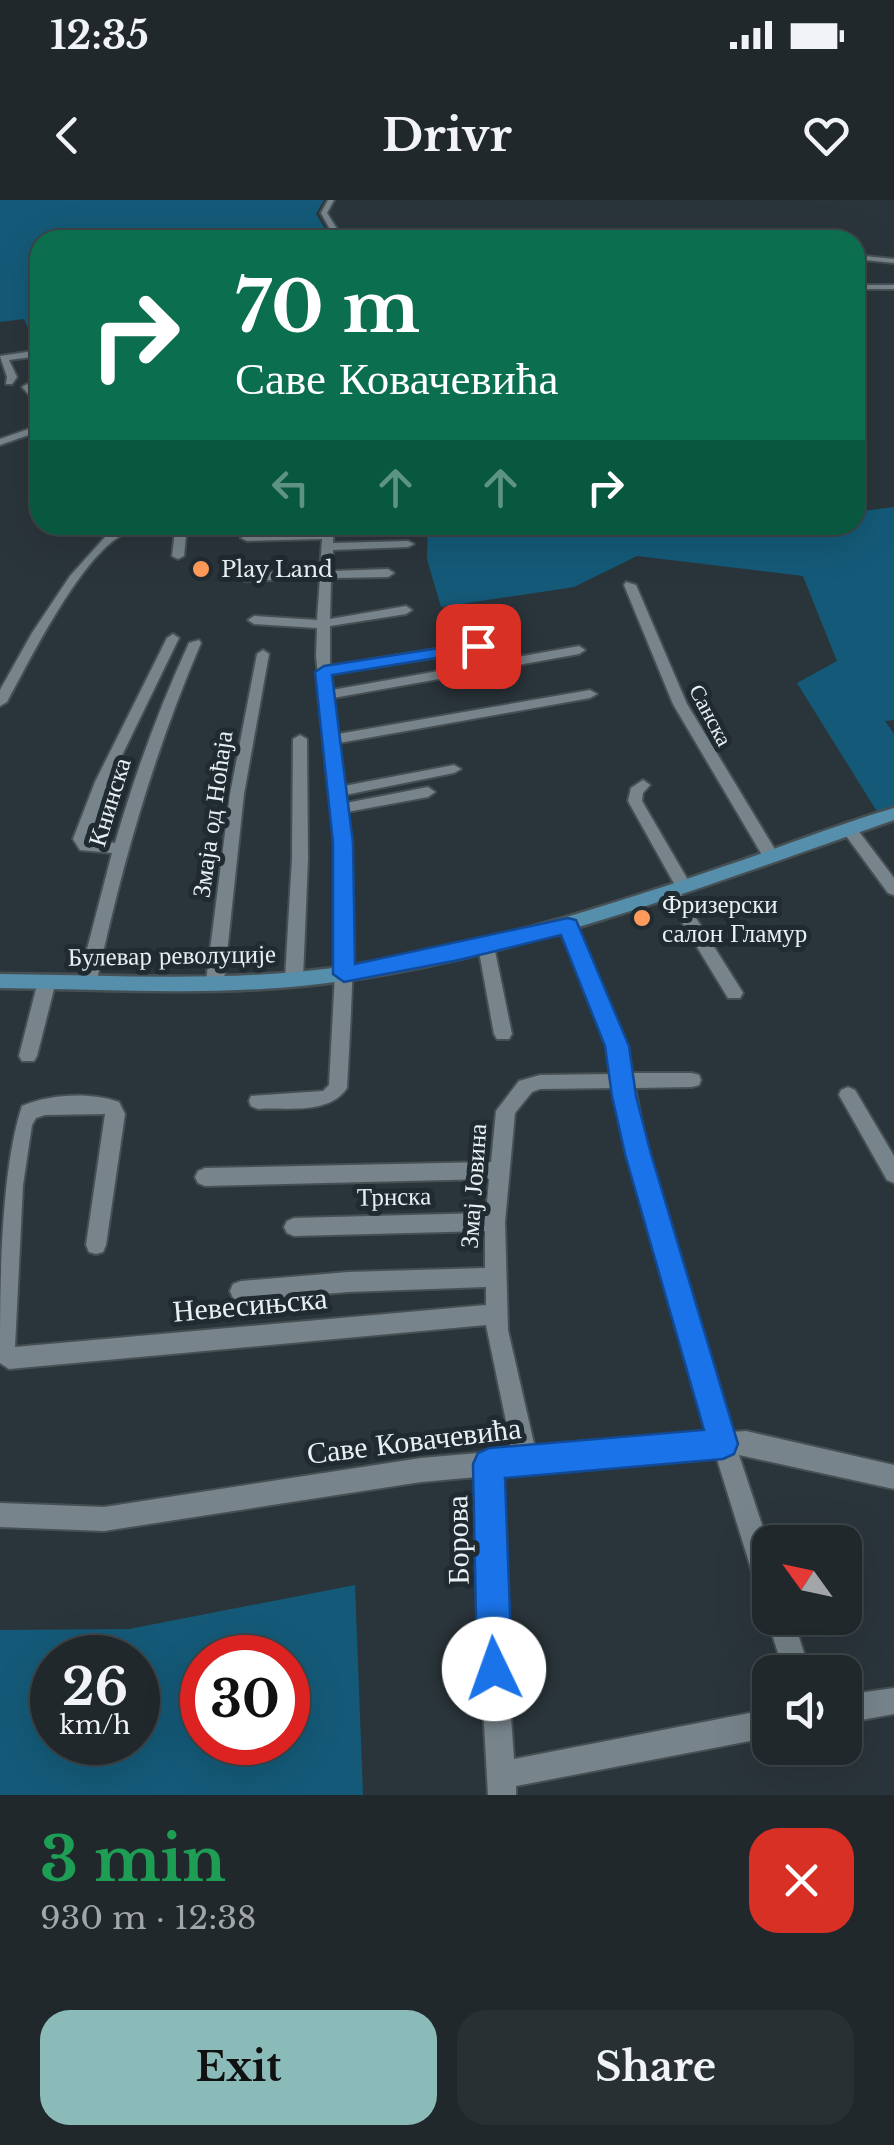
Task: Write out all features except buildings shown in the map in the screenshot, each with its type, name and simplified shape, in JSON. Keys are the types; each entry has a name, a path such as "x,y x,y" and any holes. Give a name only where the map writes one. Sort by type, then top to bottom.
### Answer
{"main road":[{"name":"Булевар револуције","path":"0,981 216,981 344,974 568,925 894,814"}],"street":[{"path":"331,200 324,213 334,230"},
{"path":"865,257 894,261"},
{"path":"865,287 894,288"},
{"path":"9,382 12,377 2,358 30,354"},
{"path":"27,387 30,391"},
{"path":"0,428 5,440"},
{"path":"5,440 30,431"},
{"path":"5,440 30,439"},
{"path":"0,702 74,579 119,535"},
{"path":"178,556 180,535"},
{"path":"258,1101 327,1098 337,1091 344,974 343,843 321,624 328,536"},
{"path":"246,538 328,536 408,544"},
{"path":"245,577 388,573"},
{"name":"Санска","path":"630,585 680,704 771,856"},
{"path":"254,620 321,624 406,610"},
{"path":"120,848 85,846 81,839 110,765 173,638"},
{"path":"324,672 506,642"},
{"name":"Книнска","path":"88,980 120,848 166,706 195,644"},
{"path":"327,695 579,650"},
{"name":"Змаја од Ноћаја","path":"216,981 236,794 263,654"},
{"path":"330,740 590,694"},
{"path":"294,978 300,859 300,739"},
{"path":"337,801 454,768"},
{"path":"643,785 634,800 734,993"},
{"path":"337,801 428,792"},
{"path":"849,829 894,889"},
{"path":"568,925 617,1046 638,1154 752,1533"},
{"path":"486,946 503,1034"},
{"path":"28,1056 47,981"},
{"name":"Змај Јовина","path":"526,1460 496,1314 495,1222 506,1110 526,1086 540,1082 692,1080"},
{"path":"848,1096 894,1174"},
{"path":"7,1177 29,1112 43,1107 112,1108 111,1151 96,1245"},
{"path":"205,1178 499,1170"},
{"name":"Невесињска","path":"7,1177 4,1348 9,1358 496,1314"},
{"name":"Трнска","path":"294,1226 495,1222"},
{"path":"241,1291 496,1277"},
{"name":"Саве Ковачевића","path":"0,1516 104,1519 308,1485 526,1460 723,1444 746,1443 894,1477"},
{"name":"Борова","path":"489,1464 492,1634 501,1785"},
{"path":"862,1706 894,1701"},
{"path":"501,1785 752,1727"}],"shaded area":[{"path":"0,200 324,200 316,214 326,230 30,230 30,333 24,319 0,322"},
{"path":"894,507 894,720 885,721 894,734 894,814 881,818 797,683 837,661 803,576 637,556 574,587 441,607 427,559 428,535 865,535 865,511"},
{"path":"355,1585 363,1795 0,1795 0,1630 129,1629"}],"place":[{"name":"Play Land","path":"201,569"},
{"name":"Фризерски салон Гламур","path":"642,918"}],"route":[{"path":"478,646 324,672 343,843 344,974 459,952 568,925 617,1046 638,1154 723,1444 489,1464 494,1669"}]}
